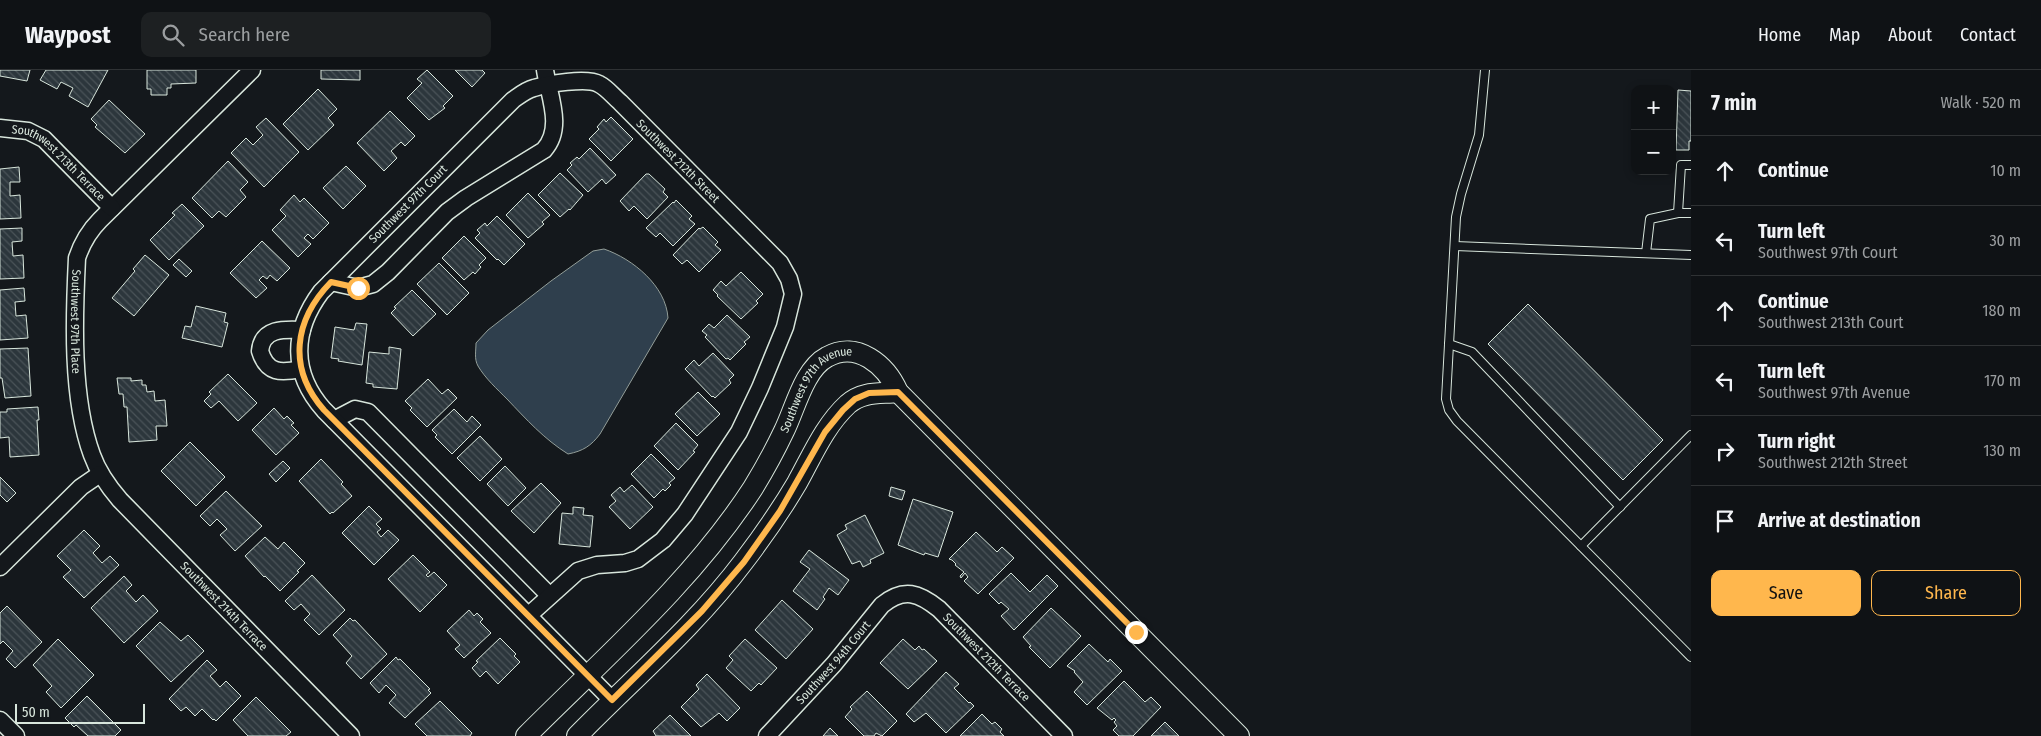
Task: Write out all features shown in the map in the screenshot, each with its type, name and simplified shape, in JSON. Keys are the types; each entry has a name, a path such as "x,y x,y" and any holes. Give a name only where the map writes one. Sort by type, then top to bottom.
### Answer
{"street":[{"name":"Southwest 97th Place","path":"100,474 87,440 81,411 74,322 77,258 80,249 90,230 252,70"},
{"name":"Southwest 97th Court","path":"546,78 514,100 315,300 302,330 299,348 301,369 312,395 334,420 612,700"},
{"path":"331,282 358,288 374,284 452,208 479,189 544,150 552,139 555,124 546,78"},
{"name":"Southwest 212th Street","path":"546,78 600,84 780,264 789,278 792,294 785,327 749,412 719,464 677,525 663,540 638,559 625,563 597,565 578,570 549,595"},
{"name":"Southwest 213th Terrace","path":"0,128 28,131 44,139 112,208"},
{"path":"301,369 284,372 273,369 264,362 260,351 266,337 273,332 302,330"},
{"name":"Southwest 97th Avenue","path":"526,736 676,586 717,538 749,493 770,458 807,379 825,357 847,351 864,354 878,364 892,378 898,392"},
{"path":"577,736 702,611 744,562 784,504 825,432 843,410 855,399 869,393 898,392 1239,736"},
{"path":"334,420 355,409 368,412 549,595 529,615"},
{"path":"0,567 81,487 100,474"},
{"name":"Southwest 214th Terrace","path":"100,474 134,516 342,733"},
{"name":"Southwest 94th Court","path":"767,736 834,664 882,605 891,598 902,594"},
{"name":"Southwest 212th Terrace","path":"902,594 921,596 939,609 1064,736"},
{"path":"0,720 16,736"}],"lane":[{"path":"1485,70 1479,135 1456,217 1446,399 1449,410 1691,657"},
{"path":"1678,213 1681,165 1691,165"},
{"path":"1646,253 1650,219 1678,213 1691,213"},
{"path":"1455,246 1691,254"},
{"path":"1449,344 1472,352 1620,506"},
{"path":"1581,546 1691,435"}],"water":[{"path":"604,249 626,260 646,275 661,295 666,306 668,318 600,434 586,447 568,454 536,428 484,375 476,361 476,343 488,330 551,281 593,251"}],"building":[{"path":"0,70 30,70 27,81 0,76"},
{"path":"46,70 108,70 88,107 69,96 73,88 61,82 57,89 40,80"},
{"path":"147,70 196,70 196,83 171,84 171,88 167,88 167,95 151,95 151,89 147,89"},
{"path":"321,70 360,70 360,80 321,79"},
{"path":"427,70 453,96 443,106 445,108 429,120 407,98 422,83 417,79"},
{"path":"455,70 482,70 485,73 472,87"},
{"path":"318,89 337,109 328,118 334,125 308,150 283,124"},
{"path":"1678,90 1691,91 1691,141 1689,141 1689,150 1676,150"},
{"path":"109,100 145,134 125,153 95,127 97,125 91,119"},
{"path":"390,111 415,136 405,146 401,142 391,151 397,158 384,171 357,143"},
{"path":"611,117 633,139 611,161 589,139 599,129 597,127 604,119 606,122"},
{"path":"266,118 299,152 264,187 231,153 246,138 253,145 263,135 256,127"},
{"path":"590,148 616,175 606,184 602,179 588,192 567,170 572,165 570,163 577,157 579,159"},
{"path":"228,161 248,182 240,190 246,197 226,217 219,211 212,218 192,198"},
{"path":"346,166 366,186 343,209 323,188"},
{"path":"19,167 20,182 10,182 10,196 20,195 21,218 0,219 0,169"},
{"path":"560,173 583,195 570,210 560,217 538,195"},
{"path":"646,174 649,174 665,189 663,192 668,197 647,219 634,206 629,211 620,201"},
{"path":"528,193 550,215 542,222 544,224 528,238 506,215"},
{"path":"294,195 300,202 304,198 329,223 313,239 308,234 304,238 311,244 298,257 272,230 286,216 280,210"},
{"path":"676,200 692,216 689,219 695,224 673,246 660,233 656,237 646,228"},
{"path":"182,204 204,226 169,260 150,240 175,215 172,213"},
{"path":"497,216 525,244 504,265 475,238 480,233 477,230 485,223 487,226"},
{"path":"703,227 718,242 715,245 721,250 699,272 687,260 682,264 673,255 699,228"},
{"path":"22,228 22,241 12,242 13,256 23,255 24,278 0,279 0,229"},
{"path":"464,236 486,258 479,265 481,267 475,274 473,272 464,280 442,258"},
{"path":"262,241 290,268 277,281 270,275 267,279 263,276 259,280 267,288 256,298 230,273"},
{"path":"145,255 169,275 134,316 112,298 135,271 133,269"},
{"path":"179,259 192,271 186,277 173,265"},
{"path":"439,263 469,293 447,315 417,284"},
{"path":"741,272 763,294 756,301 758,303 741,319 713,290 721,281 726,286"},
{"path":"24,288 25,301 15,302 16,316 26,315 28,338 0,340 0,290"},
{"path":"412,290 436,314 413,336 391,313 396,308 394,307"},
{"path":"1528,304 1663,440 1623,480 1488,344"},
{"path":"196,306 226,313 224,322 228,323 222,347 182,338 185,326 191,327"},
{"path":"727,315 750,337 744,342 746,344 730,360 726,359 705,337 707,335 702,331 709,324 714,328"},
{"path":"356,323 367,324 362,365 331,358 335,327 354,330"},
{"path":"389,347 401,349 397,389 373,387 373,384 366,383 369,352 389,354"},
{"path":"28,348 31,396 5,398 2,378 0,378 0,349"},
{"path":"713,353 734,375 729,380 731,383 715,398 685,369 694,360 699,366"},
{"path":"228,374 257,403 238,421 219,401 211,408 204,401 211,394 209,392"},
{"path":"117,378 131,378 131,381 142,380 142,385 146,385 147,392 154,391 155,401 165,400 167,426 156,426 157,440 129,442 127,407 124,407 123,394 119,394"},
{"path":"428,379 442,394 448,389 457,398 427,427 410,410 412,408 405,401"},
{"path":"698,392 720,414 697,436 675,414"},
{"path":"38,407 39,455 10,457 9,437 0,438 0,412 7,412 7,409"},
{"path":"274,408 284,419 287,416 294,423 291,425 299,433 276,455 252,430"},
{"path":"454,409 467,422 472,416 481,425 452,454 435,437 437,435 432,430"},
{"path":"676,423 698,445 693,451 695,452 678,470 654,446"},
{"path":"480,436 502,459 480,481 457,458"},
{"path":"190,442 225,477 196,506 161,471"},
{"path":"651,454 675,478 669,483 671,485 665,491 663,489 654,498 631,474"},
{"path":"321,459 343,482 341,484 352,496 330,514 299,481"},
{"path":"283,461 290,468 276,482 269,474"},
{"path":"505,466 526,488 508,506 487,484"},
{"path":"0,477 16,493 7,502 0,495"},
{"path":"541,483 561,503 534,533 511,511"},
{"path":"632,485 653,507 630,529 609,507 616,501 611,495 620,487 624,492"},
{"path":"891,487 905,491 902,500 889,496"},
{"path":"226,491 262,526 235,551 220,535 227,529 217,519 210,526 200,516"},
{"path":"913,499 953,512 938,557 925,553 924,555 898,545"},
{"path":"369,506 382,519 376,524 381,529 377,532 381,537 388,530 399,540 374,565 342,533"},
{"path":"573,507 584,508 583,515 593,516 590,547 559,544 562,513 573,514"},
{"path":"865,515 884,553 870,560 871,563 863,567 860,561 852,564 837,535 847,529 845,525"},
{"path":"84,530 100,546 93,553 102,563 110,556 119,565 84,598 63,577 71,570 57,556"},
{"path":"976,532 997,552 1002,547 1014,558 978,594 964,581 968,577 965,573 961,578 960,576 964,572 949,559"},
{"path":"265,537 278,549 284,542 305,563 297,571 299,572 280,591 245,556"},
{"path":"809,550 849,580 838,595 829,588 823,597 825,599 817,610 793,591 810,569 800,562"},
{"path":"413,555 430,572 426,575 428,577 434,572 447,585 420,612 388,579"},
{"path":"1011,573 1030,592 1047,575 1058,586 1014,630 1001,616 1009,609 1001,602 999,604 989,594"},
{"path":"312,575 345,610 319,635 304,620 310,614 301,604 294,610 285,601"},
{"path":"124,576 132,585 126,591 136,602 143,595 158,611 124,643 91,608"},
{"path":"782,600 813,629 786,659 755,630"},
{"path":"7,606 42,642 15,668 6,659 13,651 3,641 0,644 0,613"},
{"path":"1051,608 1081,636 1050,668 1029,647 1031,646 1023,637"},
{"path":"469,610 474,616 477,613 483,619 480,622 491,633 464,658 455,649 460,645 447,631"},
{"path":"350,618 353,621 355,620 387,654 361,679 346,663 352,656 333,635"},
{"path":"160,622 181,641 188,635 204,651 171,682 136,646"},
{"path":"500,638 516,654 514,656 520,662 498,684 486,671 480,677 472,668 478,662 476,661"},
{"path":"58,639 94,675 61,708 46,692 52,686 33,665"},
{"path":"745,639 777,668 761,685 759,683 751,691 726,668 733,660 729,656"},
{"path":"903,639 915,650 919,646 922,650 924,649 937,661 908,689 880,663"},
{"path":"1089,644 1108,662 1110,659 1122,671 1087,705 1074,692 1083,682 1075,671 1067,666"},
{"path":"396,657 430,689 428,690 431,693 405,718 389,703 396,695 386,685 379,693 370,683"},
{"path":"207,660 217,670 210,676 220,687 226,681 241,696 216,721 202,709 195,716 186,707 181,711 169,699"},
{"path":"946,672 959,684 954,688 974,706 946,733 926,713 914,722 906,714"},
{"path":"707,674 740,708 727,721 719,713 701,727 681,707 699,689 696,685"},
{"path":"1124,681 1145,702 1151,697 1161,707 1133,736 1119,736 1113,730 1117,726 1114,722 1116,720 1114,718 1112,720 1097,708"},
{"path":"867,691 897,721 882,736 876,733 874,736 864,736 845,717 852,709 850,707"},
{"path":"87,696 121,730 115,736 88,736 76,725 74,727 65,718"},
{"path":"256,697 291,732 286,736 248,736 233,720"},
{"path":"440,701 472,733 470,736 427,736 415,724"},
{"path":"982,714 992,724 995,722 1002,729 1000,732 1004,736 960,736"},
{"path":"670,715 691,736 656,736 653,731"},
{"path":"1165,722 1179,736 1151,736"},
{"path":"830,728 838,736 823,736"}],"route":[{"path":"358,288 331,282 315,300 306,318 300,338 299,356 306,385 312,395 318,404 612,700 702,611 744,562 772,523 825,432 848,404 869,393 885,394 898,392 1136,632"}]}
